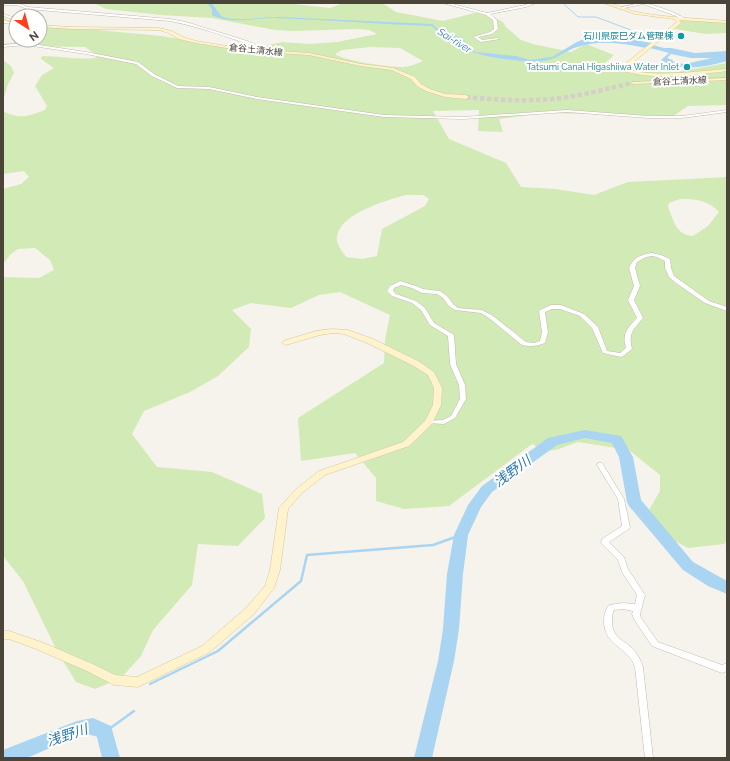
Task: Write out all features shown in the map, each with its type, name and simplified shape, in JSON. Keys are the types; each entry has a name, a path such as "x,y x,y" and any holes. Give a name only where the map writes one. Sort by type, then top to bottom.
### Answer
{"street":[{"path":"446,3 487,14 495,20 496,29 491,33 475,37 481,41 498,39"},
{"path":"487,14 534,3"},
{"path":"606,3 644,14 727,22"},
{"path":"620,8 644,3 682,18"},
{"path":"3,4 17,4 27,8 170,20 185,23 246,42 274,53"},
{"path":"675,18 679,22 622,69 641,74 727,70"},
{"name":"倉谷土清水線","path":"48,26 159,29 191,41 274,53 309,54 361,65 392,69 413,78 419,86 428,90 466,97"},
{"path":"3,46 26,44 93,54 137,63 153,75 177,87 209,88 257,98 384,116 463,118 566,111 648,117 676,117 727,112"},
{"name":"倉谷土清水線","path":"633,84 727,78"},
{"path":"429,422 444,422 452,417 463,399 462,385 454,364 451,335 432,324 423,309 414,302 394,295 390,291 392,287 400,284 414,287 422,291 438,292 457,309 482,312 491,317 524,344 534,345 543,342 545,332 542,311 551,307 561,307 582,315 595,327 605,352 621,356 629,349 626,340 629,330 640,318 631,300 637,286 632,268 634,260 647,254 659,255 668,260 668,268 672,277 678,282 707,302 727,309"},
{"path":"3,635 9,635 40,646 91,668 114,680 130,682 138,682 206,649 250,611 269,588 275,570 284,508 299,491 322,473 406,444 429,422 437,405 438,388 431,374 414,363 370,341 345,332 332,331 319,333 286,343"},
{"path":"600,465 621,499 626,527 605,541 605,543 621,559 625,570 641,595 636,614 638,619 655,644 722,668 727,667"},
{"path":"638,608 623,606 612,607 608,613 607,631 612,638 624,646 635,658 639,667 649,758"}],"green space":[{"path":"94,3 285,3 330,8 343,3 382,3 396,12 443,21 475,13 486,13 503,22 506,27 521,40 533,44 571,52 586,44 614,55 603,65 615,71 682,71 727,63 727,105 688,106 673,116 546,113 499,119 503,132 478,131 479,110 433,111 449,139 506,163 521,187 555,189 594,195 628,182 727,177 727,542 724,544 688,548 666,536 646,515 660,491 660,475 629,450 578,442 556,450 545,451 532,444 449,506 404,509 376,501 376,478 355,453 301,461 298,418 384,363 385,340 390,315 340,292 319,295 291,308 251,303 232,310 251,329 249,347 218,376 190,392 144,411 132,434 157,467 212,472 262,494 265,518 238,546 198,544 192,585 153,630 141,656 121,678 95,689 76,682 57,651 23,581 3,556 3,277 39,278 54,270 50,260 35,248 18,249 11,254 3,264 3,189 21,184 29,177 24,171 3,174 3,111 9,114 24,116 45,110 47,106 35,86 42,75 54,68 41,59 42,56 82,59 96,58 98,56 85,47 48,46 48,28 53,26 162,36 238,49 257,48 282,42 308,44 337,42 377,34 369,30 357,29 293,31 275,30 212,18 161,15 106,9","holes":["370,47 400,48 423,61 407,66 396,67 347,59 335,54 342,50","406,195 423,195 429,199 425,206 382,229 377,256 362,259 346,257 337,241 338,232 344,224 363,210","680,199 696,200 706,203 719,212 708,226 693,236 687,235 676,226 668,207 669,203"]},
{"path":"681,19 727,23 727,33 705,34 675,29"},
{"path":"3,60 11,66 14,73 8,84 3,101"}],"water":[{"path":"207,3 212,3 223,17 236,19 278,17 432,24 438,29 453,34 465,42 475,52 516,56 530,60 552,57 588,37 584,35 607,36 652,43 646,48 619,43 583,45 555,58 547,60 517,61 478,54 432,26 275,18 229,20 212,15 212,9"},
{"path":"662,48 671,48 695,53 727,51 727,61 693,67 677,66 661,60 669,53 660,50 664,49","holes":["671,54 691,58 712,58 685,64 675,63 667,58"]}],"waterway":[{"path":"566,3 564,4 578,17 596,17 644,35 635,42"},
{"name":"Sai-river","path":"636,43 678,53"},
{"name":"浅野川","path":"423,758 446,661 451,629 455,574 461,535 475,505 487,489 553,441 585,434 616,439 626,457 634,502 688,566 713,582 727,588"},
{"path":"150,684 218,651 301,581 307,555 433,545 461,535"},
{"path":"105,732 134,711"},
{"name":"浅野川","path":"3,758 77,729 93,726 105,732 111,758"}],"tunnel":[{"path":"466,97 513,100 561,98 633,83"}],"place":[{"name":"石川県辰巳ダム管理棟","path":"681,36"},
{"name":"Tatsumi Canal Higashiiwa Water Inlet","path":"687,67"}]}
